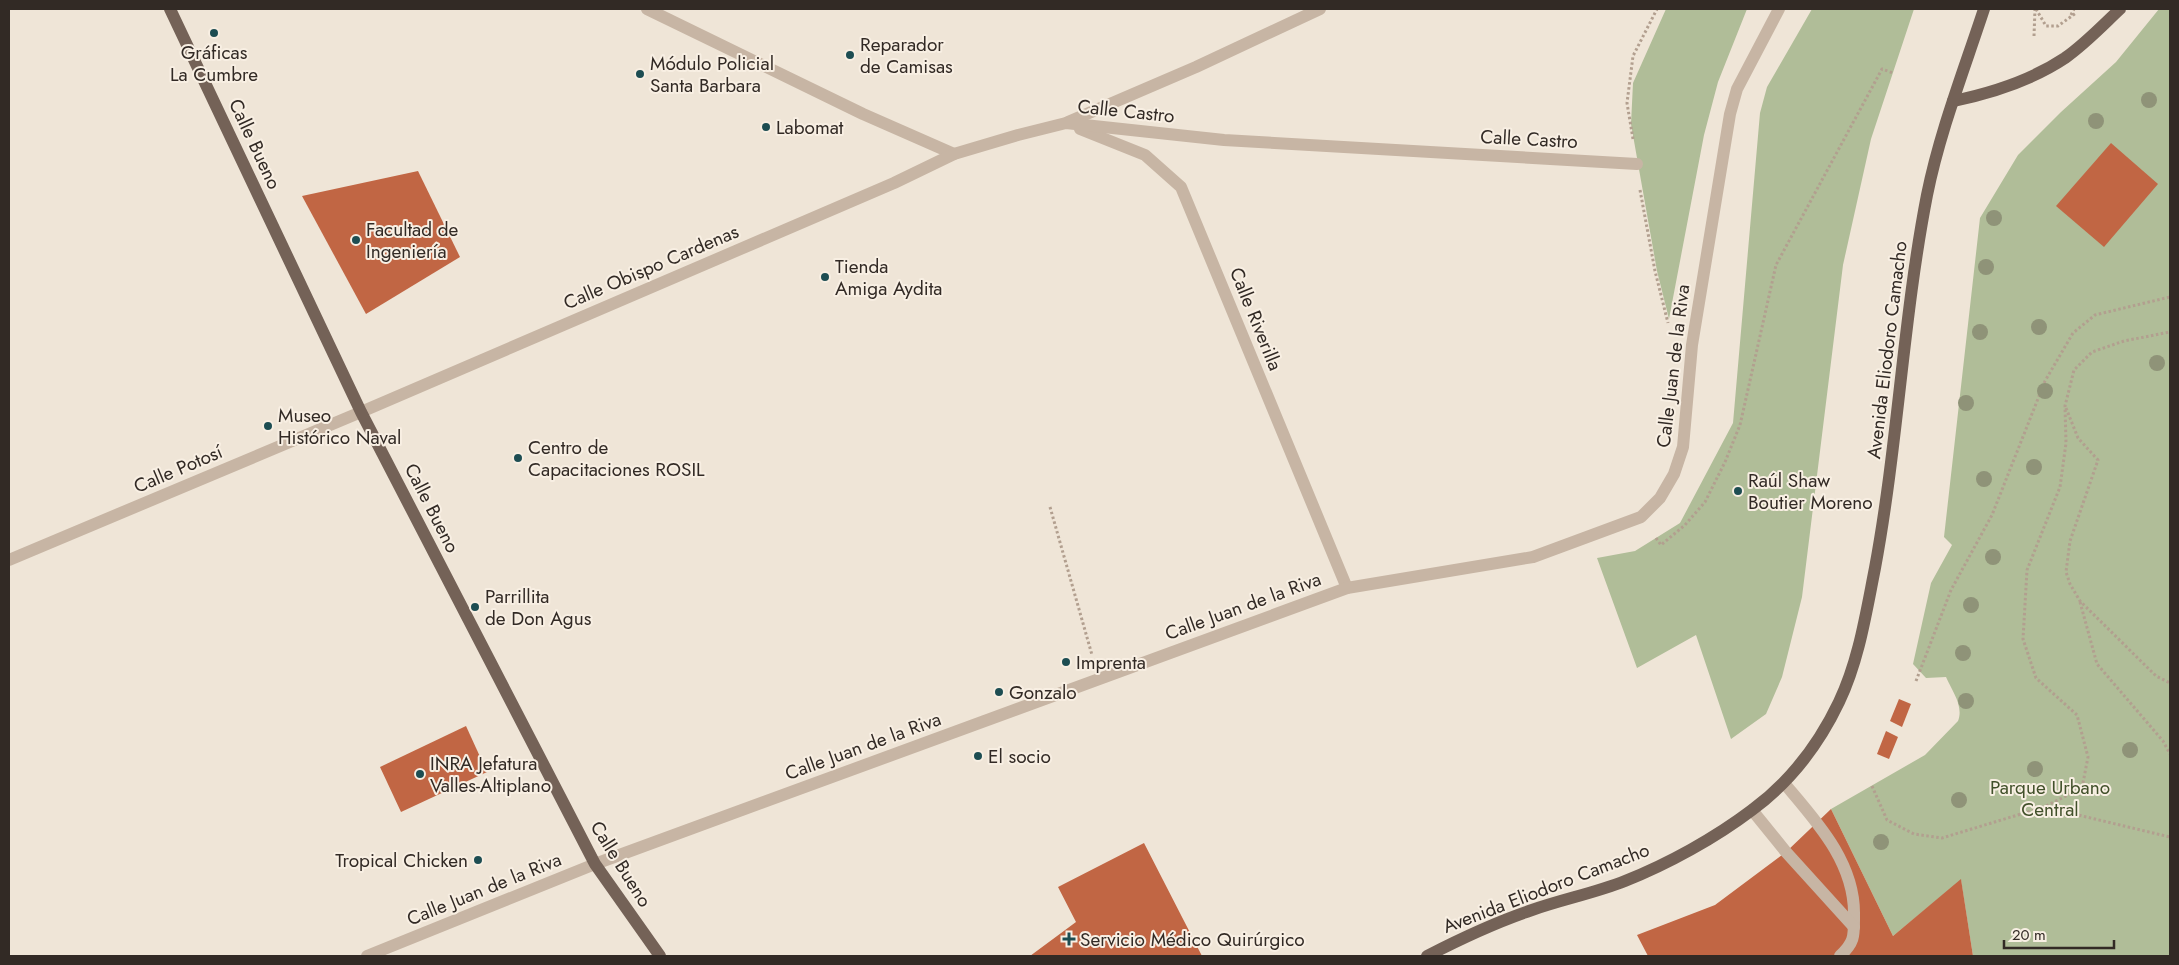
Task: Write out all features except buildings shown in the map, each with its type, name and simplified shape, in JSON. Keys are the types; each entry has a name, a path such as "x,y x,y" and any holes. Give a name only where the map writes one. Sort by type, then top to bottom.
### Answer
{"main road":[{"name":"Calle Bueno","path":"170,9 361,412 594,864 660,956"},
{"name":"Avenida Eliodoro Camacho","path":"1427,956 1448,945 1531,910 1625,881 1698,846 1752,810 1784,783 1813,749 1839,702 1857,655 1887,500 1904,346 1928,193 1953,101 1984,9"},
{"path":"1953,101 1990,93 2065,58 2120,9"}],"street":[{"path":"647,9 864,114 954,154"},
{"path":"1066,123 1196,67 1320,9"},
{"name":"Calle Juan de la Riva","path":"366,956 594,864 1347,588 1533,557 1641,518 1660,498 1674,474 1683,446 1692,345 1730,114 1737,89 1779,9"},
{"name":"Calle Castro","path":"954,154 1018,134 1066,123 1224,140 1637,164"},
{"name":"Calle Riverilla","path":"1066,123 1145,155 1181,187 1347,588"},
{"name":"Calle Obispo Cardenas","path":"361,412 894,183 954,154"},
{"name":"Calle Potosí","path":"9,560 361,412"},
{"path":"1784,783 1834,845 1846,871 1854,900 1854,939 1849,948 1840,956"},
{"path":"1752,810 1786,852 1854,926"}],"path":[{"path":"2036,9 2046,26 2058,26 2080,9"},
{"path":"2034,36 2036,9"},
{"path":"2069,18 2074,9"},
{"path":"1641,518 1661,545 1685,525 1705,502 1740,425 1776,265 1882,69 1893,73"},
{"path":"1916,682 1951,590 1992,515 2045,381 2073,333 2095,314 2170,297"},
{"path":"1872,786 1887,820 1914,834 1942,838 2044,807 2082,788 2088,757 2077,715 2036,678 2023,639 2027,570 2060,487 2066,443 2065,406 2074,370 2092,352 2124,341 2170,332"},
{"path":"2065,406 2078,438 2098,460 2070,541 2066,572 2070,584 2080,601 2156,676 2170,683"},
{"path":"1050,507 1099,680"},
{"path":"2080,601 2097,664 2163,741 2170,754"},
{"path":"2044,807 2170,837"}],"green space":[{"path":"1666,9 1747,9 1718,82 1704,135 1669,319 1657,271 1631,124 1633,83"},
{"path":"1812,9 1914,9 1871,139 1843,265 1802,597 1782,677 1766,714 1731,739 1696,635 1637,668 1597,558 1635,551 1680,523 1733,423 1760,113 1767,87"},
{"name":"Parque Urbano Central","path":"2159,9 2170,9 2170,956 1973,956 1961,880 1893,936 1831,809 1925,755 1958,721 1960,710 1946,677 1926,678 1913,664 1931,583 1952,545 1944,537 1980,218 2018,155 2061,112 2116,62"}],"place":[{"name":"Gráficas La Cumbre","path":"214,33"},
{"name":"Reparador de Camisas","path":"850,55"},
{"name":"Módulo Policial Santa Barbara","path":"640,74"},
{"name":"Labomat","path":"766,127"},
{"name":"Facultad de Ingeniería","path":"356,240"},
{"name":"Tienda Amiga Aydita","path":"825,277"},
{"name":"Museo Histórico Naval","path":"268,426"},
{"name":"Centro de Capacitaciones ROSIL","path":"518,458"},
{"name":"Raúl Shaw Boutier Moreno","path":"1738,491"},
{"name":"Parrillita de Don Agus","path":"475,607"},
{"name":"Imprenta","path":"1066,662"},
{"name":"Gonzalo","path":"999,692"},
{"name":"El socio","path":"978,756"},
{"name":"INRA Jefatura Valles-Altiplano","path":"420,774"},
{"name":"Tropical Chicken","path":"478,860"},
{"name":"Servicio Médico Quirúrgico","path":"1069,939"}]}
